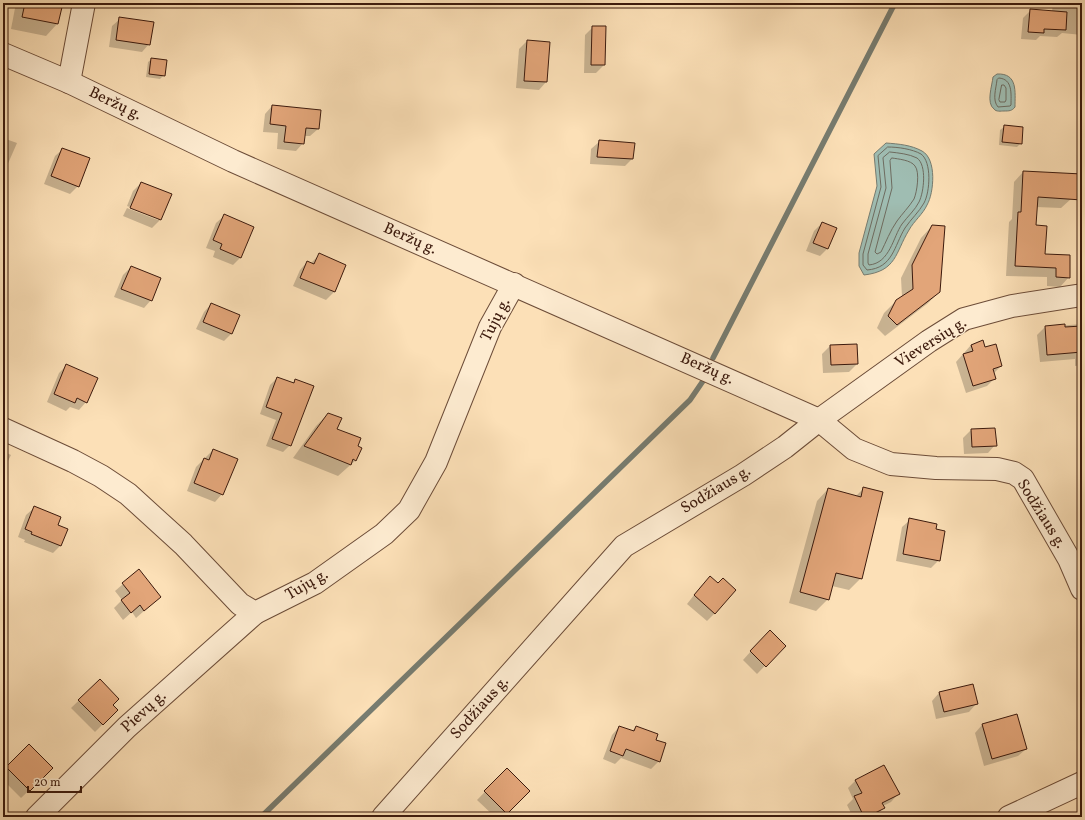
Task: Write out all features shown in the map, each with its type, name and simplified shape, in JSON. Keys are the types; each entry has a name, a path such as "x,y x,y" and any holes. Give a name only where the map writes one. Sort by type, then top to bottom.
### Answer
{"street":[{"path":"69,82 84,3"},
{"name":"Beržų g.","path":"3,54 69,82 233,161 819,420"},
{"name":"Tujų g.","path":"255,613 315,582 327,574 384,534 409,510 436,462 490,327 514,284"},
{"name":"Vieversių g.","path":"819,420 929,341 964,319 1012,306 1082,296"},
{"name":"Sodžiaus g.","path":"383,817 624,546 743,475 785,447 819,420 854,449 891,464 936,468 996,469 1014,472 1023,479 1027,485 1069,559 1082,589"},
{"path":"3,429 73,461 101,476 128,494 183,544 240,604 255,613"},
{"name":"Pievų g.","path":"37,817 127,726 255,613"},
{"path":"1009,817 1082,783"}],"water":[{"path":"997,74 1009,77 1014,84 1015,107 1012,110 997,111 990,103 993,77"},
{"path":"886,143 914,147 927,155 932,168 933,176 931,193 925,208 904,238 894,260 883,270 864,275 859,266 859,253 877,186 874,154"}],"building":[{"path":"25,3 63,3 58,24 22,17"},
{"path":"1030,9 1067,12 1066,30 1044,29 1044,33 1028,32"},
{"path":"119,17 154,22 150,45 116,40"},
{"path":"592,26 606,26 605,65 591,65"},
{"path":"527,40 550,42 547,82 524,81"},
{"path":"151,58 167,60 165,76 149,74"},
{"path":"272,105 321,110 319,129 306,128 304,144 284,142 286,126 270,124"},
{"path":"1004,125 1023,127 1022,144 1002,142"},
{"path":"599,140 635,143 633,159 597,157"},
{"path":"62,148 90,158 79,187 51,176"},
{"path":"1023,171 1082,174 1082,200 1038,197 1036,225 1047,226 1045,254 1070,255 1070,278 1056,277 1056,268 1015,266 1018,212 1021,212"},
{"path":"141,182 172,194 161,220 130,208"},
{"path":"224,214 254,227 241,258 220,249 222,244 213,240"},
{"path":"822,222 837,228 828,249 813,243"},
{"path":"932,225 945,226 940,292 897,325 888,316 896,300 913,289 912,265"},
{"path":"319,253 346,265 335,292 300,278 307,261 314,264"},
{"path":"131,266 161,278 152,301 121,289"},
{"path":"211,303 240,315 232,334 203,322"},
{"path":"1065,324 1065,327 1082,326 1082,352 1047,355 1045,326"},
{"path":"983,340 985,347 996,344 1002,366 993,369 996,379 973,386 963,354 973,351 971,345"},
{"path":"857,344 858,364 831,365 830,345"},
{"path":"66,364 98,378 87,403 77,398 75,403 54,394"},
{"path":"277,377 294,383 295,379 314,386 291,446 272,439 282,413 266,407"},
{"path":"328,413 342,418 337,429 361,438 358,446 362,448 356,461 353,459 351,465 304,446"},
{"path":"995,428 997,446 972,447 971,429"},
{"path":"213,449 238,459 223,495 194,483 204,458 209,460"},
{"path":"863,487 883,492 862,579 836,573 829,600 800,592 828,488 861,497"},
{"path":"34,506 61,517 58,525 68,529 61,546 31,534 32,532 25,529"},
{"path":"909,518 937,524 936,529 945,531 940,561 903,554"},
{"path":"139,569 161,597 144,611 140,605 131,613 121,600 130,593 122,583"},
{"path":"710,576 718,583 723,578 736,590 715,614 694,595"},
{"path":"770,630 786,646 766,667 750,651"},
{"path":"100,679 119,699 113,705 118,710 103,725 78,700"},
{"path":"973,684 978,704 944,712 939,692"},
{"path":"1017,714 1027,749 992,759 982,724"},
{"path":"619,726 634,731 636,726 658,734 656,740 666,743 660,762 626,749 623,756 610,751"},
{"path":"29,744 53,768 30,791 6,767"},
{"path":"884,765 900,794 882,803 885,808 864,817 854,796 862,793 855,780"},
{"path":"507,768 530,791 507,814 484,791"}],"waterway":[{"path":"713,358 895,3"},
{"path":"261,817 690,400 703,381"}]}
